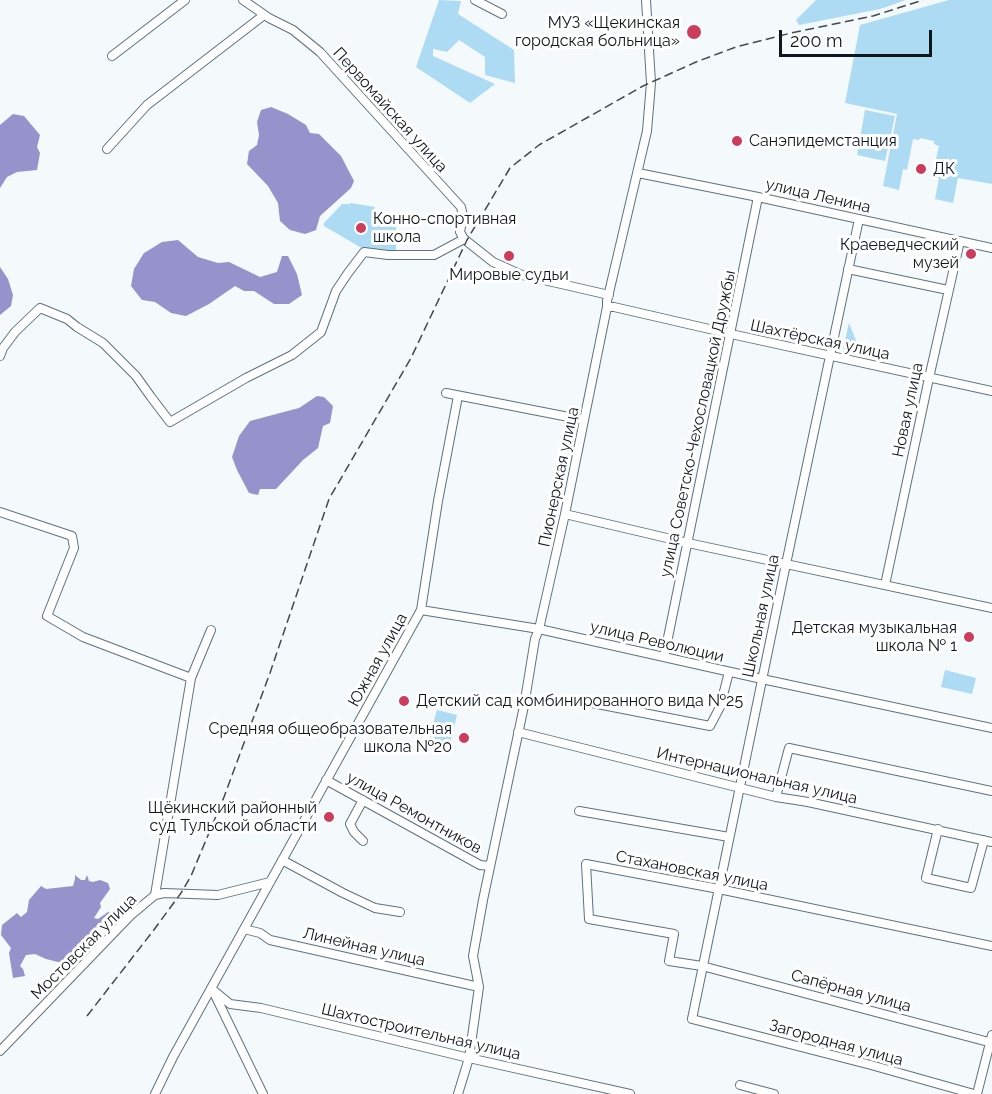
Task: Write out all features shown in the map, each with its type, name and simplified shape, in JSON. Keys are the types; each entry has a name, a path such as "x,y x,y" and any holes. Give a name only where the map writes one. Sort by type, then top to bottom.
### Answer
{"street":[{"path":"112,56 185,0"},
{"name":"Первомайская улица","path":"243,0 264,15 293,30 320,52 460,207 463,216 460,232 466,240"},
{"path":"475,0 502,14"},
{"name":"Пионерская улица","path":"479,987 473,956 490,866 524,706 535,639 565,514 609,295 647,131 651,83 646,0"},
{"path":"106,149 147,105 264,15"},
{"name":"улица Ленина","path":"638,173 992,248"},
{"name":"улица Советско-Чехословацкой Дружбы","path":"664,657 758,197"},
{"name":"Школьная улица","path":"692,1019 859,219"},
{"path":"0,356 15,332 40,308 67,319 103,343 136,375 170,422 246,378 292,355 321,332 336,291 363,252 388,255 434,255 466,240 493,262 522,275 609,295"},
{"name":"Новая улица","path":"885,585 960,241"},
{"path":"848,269 948,291"},
{"name":"Шахтёрская улица","path":"608,307 992,391"},
{"path":"446,393 584,420"},
{"name":"Южная улица","path":"155,1094 173,1057 421,610 438,501 458,396"},
{"path":"0,512 72,536 74,548 47,616 83,637 191,678"},
{"path":"565,514 688,543 992,608"},
{"name":"улица Революции","path":"421,610 539,629 992,728"},
{"path":"155,895 191,678 211,630"},
{"path":"587,702 710,726 720,707 729,672"},
{"name":"Интернациональная улица","path":"518,732 776,797 988,841"},
{"path":"776,797 789,748 992,791"},
{"name":"улица Ремонтников","path":"326,780 480,865 490,866"},
{"path":"363,800 350,824 363,841"},
{"path":"579,811 729,837"},
{"path":"938,830 926,878 971,888 988,841"},
{"path":"282,860 375,908 400,912"},
{"name":"Стахановская улица","path":"702,966 669,961 674,934 589,919 586,864 719,889 992,946"},
{"name":"Мостовская улица","path":"0,1051 130,916 155,895 164,893 218,895 270,882"},
{"name":"Линейная улица","path":"244,929 260,933 270,940 479,987"},
{"name":"Сапёрная улица","path":"702,966 991,1040"},
{"path":"458,1094 469,1058 479,987"},
{"path":"212,988 263,1094"},
{"name":"Шахтостроительная улица","path":"212,988 230,1004 261,1008 630,1094"},
{"name":"Загородная улица","path":"692,1019 975,1094"},
{"path":"975,1094 991,1040"},
{"path":"740,1085 774,1094"}],"shaded area":[{"path":"439,0 461,1 458,14 514,50 515,83 485,75 485,57 459,40 447,52 433,49 433,56 495,84 470,103 416,67"},
{"path":"816,0 906,0 880,9 799,25 796,20"},
{"path":"949,0 992,0 992,184 958,178 953,203 935,199 939,178 932,176 939,146 934,144 934,141 913,139 907,170 903,169 899,190 883,186 897,114 845,103 860,25"},
{"path":"271,107 306,125 310,133 319,134 341,156 354,181 351,188 320,216 316,230 305,234 290,230 280,221 278,203 268,186 247,164 249,151 257,145 259,135 257,122 261,110"},
{"path":"865,110 895,116 885,161 857,155"},
{"path":"13,114 24,116 40,135 37,147 40,153 37,170 17,172 7,177 0,188 0,125"},
{"name":"Конно-спортивная школа","path":"351,203 375,207 374,211 396,216 396,250 365,250 324,226 324,223 342,204"},
{"path":"178,240 198,257 218,263 229,262 260,277 277,272 282,256 288,256 297,274 302,295 289,304 274,304 254,291 244,291 235,286 186,316 171,313 155,302 142,300 131,286 134,269 144,253 162,242"},
{"path":"0,267 8,279 13,295 11,306 0,315"},
{"path":"849,323 861,353 843,349"},
{"path":"317,396 324,397 333,406 330,423 323,426 318,448 303,460 276,489 260,489 258,495 249,493 232,457 239,436 250,421 299,408"},
{"path":"945,670 976,678 972,694 941,687"},
{"path":"437,710 457,715 449,747 428,742"},
{"path":"75,875 81,880 85,880 87,875 89,881 100,880 108,883 110,889 100,903 101,907 94,918 98,919 108,912 114,911 115,913 73,961 58,962 35,954 26,955 20,966 25,976 13,978 9,953 11,948 1,935 2,925 17,913 21,917 27,912 29,900 41,886 46,889 73,886"}],"railway":[{"path":"87,1016 153,931 191,876 224,797 270,673 329,499 411,358 467,240 510,168 539,145 643,86 696,62 736,47 873,16 923,0"}],"place":[{"name":"МУЗ «Щекинская городская больница»","path":"694,32"},
{"name":"Санэпидемстанция","path":"737,141"},
{"name":"ДК","path":"921,169"},
{"name":"Конно-спортивная школа","path":"361,228"},
{"name":"Краеведческий музей","path":"971,254"},
{"name":"Мировые судьи","path":"509,256"},
{"name":"Детская музыкальная школа № 1","path":"969,637"},
{"name":"Детский сад комбинированного вида №25","path":"404,701"},
{"name":"Средняя общеобразовательная школа №20","path":"464,738"},
{"name":"Щёкинский районный суд Тульской области","path":"329,817"}]}
